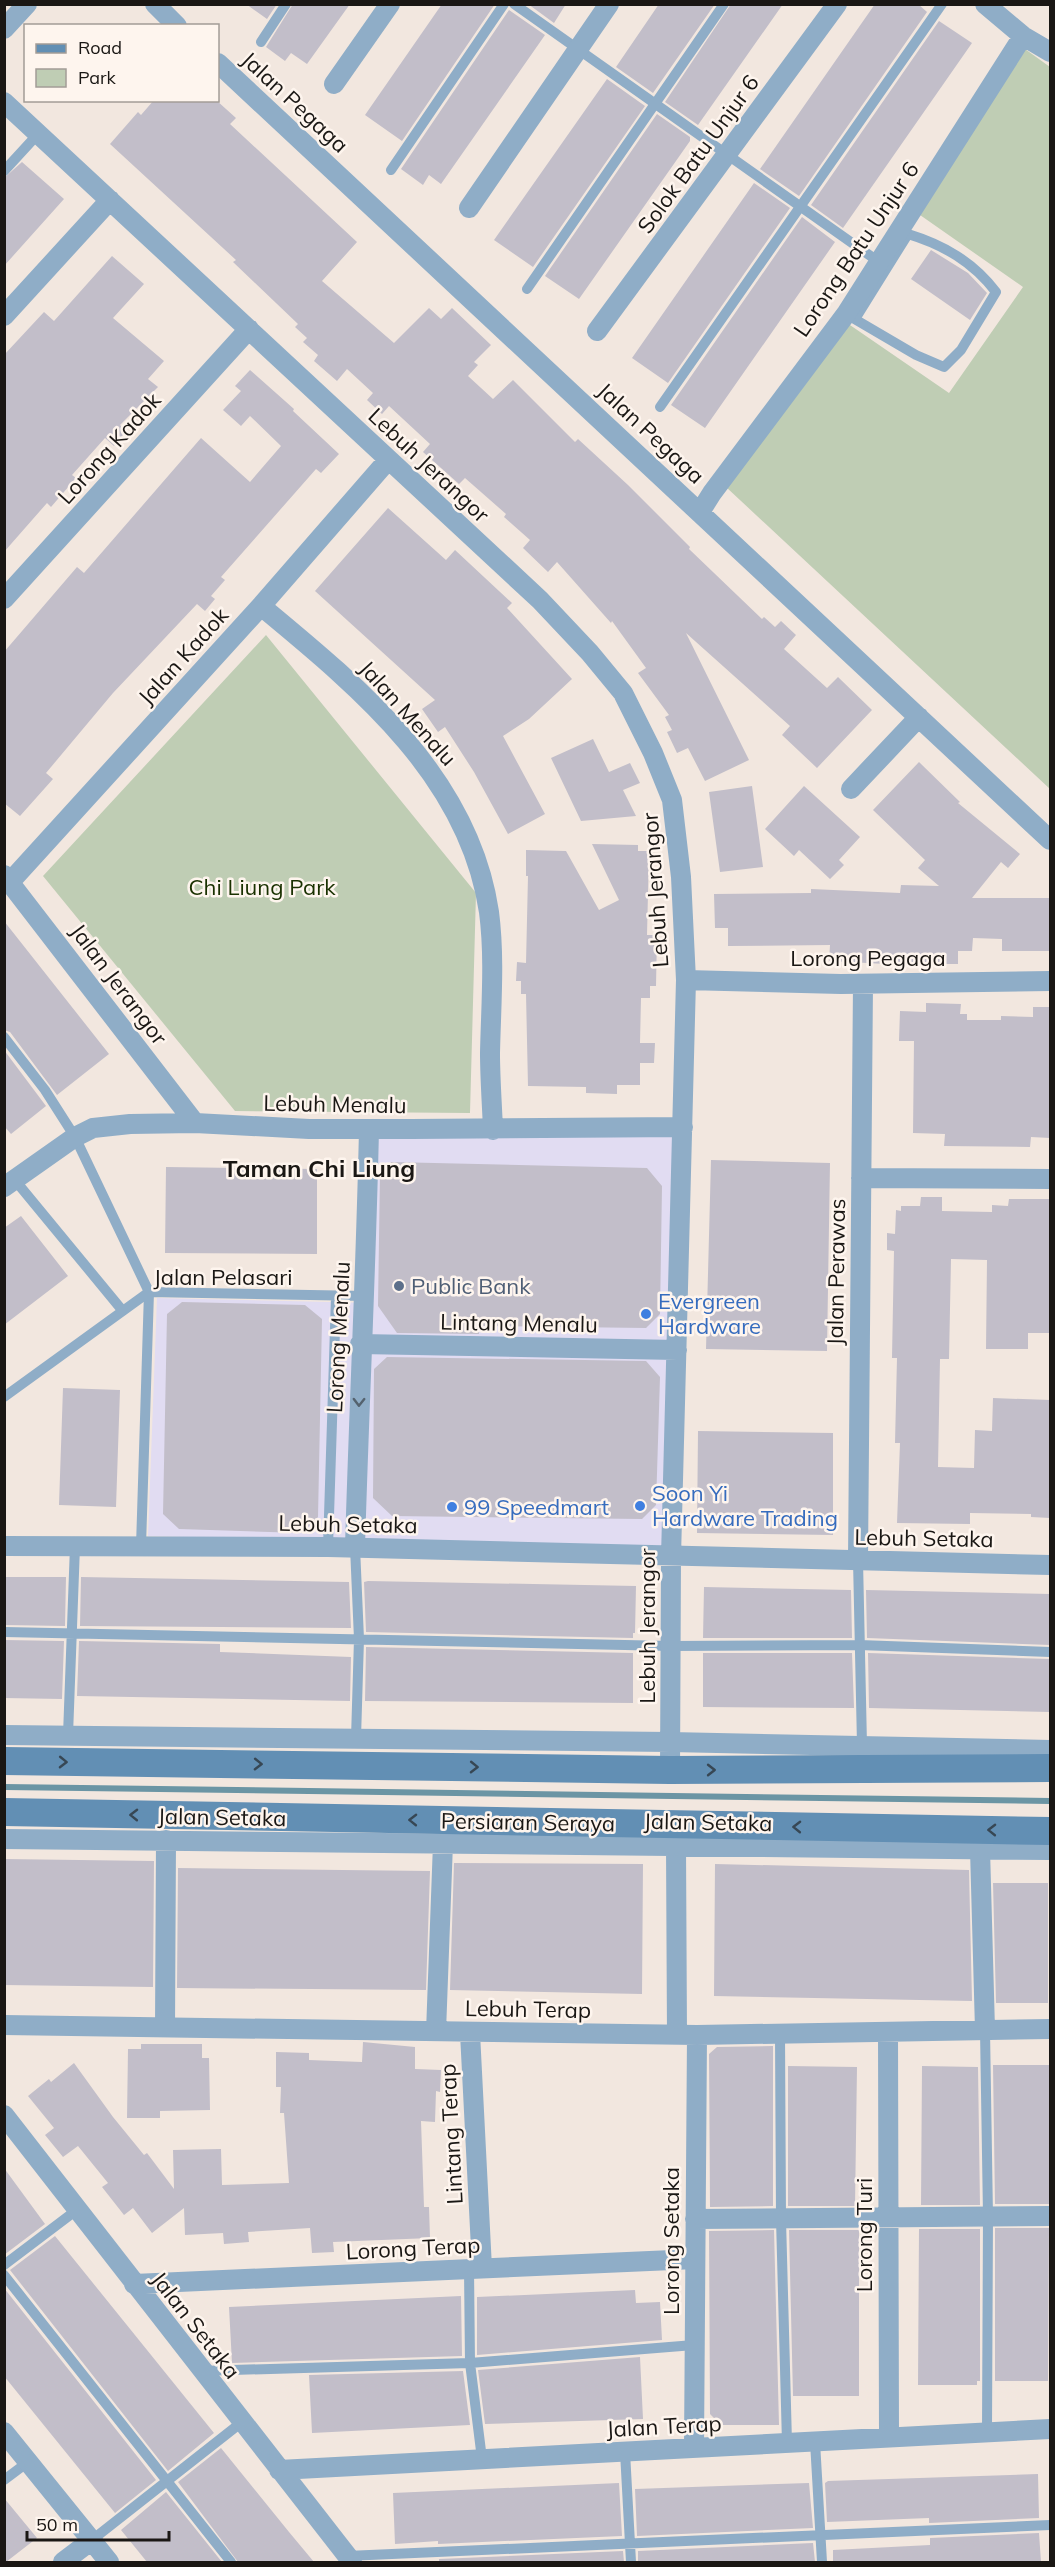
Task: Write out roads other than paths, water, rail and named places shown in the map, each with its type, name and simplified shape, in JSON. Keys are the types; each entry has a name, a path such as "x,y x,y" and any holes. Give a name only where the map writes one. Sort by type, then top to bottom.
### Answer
{"main road":[{"path":"4,1761 670,1770 1050,1768"},
{"name":"Persiaran Seraya","path":"4,1812 1050,1831"}],"street":[{"path":"4,29 27,4"},
{"path":"334,84 390,4"},
{"path":"469,208 609,4"},
{"name":"Solok Batu Unjur 6","path":"597,331 837,4"},
{"path":"985,4 1023,36 1050,52"},
{"name":"Lorong Batu Unjur 6","path":"700,512 716,488 851,316 879,262 1023,36"},
{"name":"Jalan Pegaga","path":"219,64 1050,840"},
{"name":"Lebuh Jerangor","path":"4,102 540,600 590,652 623,693 653,753 672,800 681,877 686,980 671,1557 670,1770"},
{"path":"4,316 110,200"},
{"name":"Lorong Kadok","path":"4,599 249,329"},
{"name":"Jalan Kadok","path":"6,881 261,606 388,460"},
{"name":"Jalan Menalu","path":"261,606 318,653 373,704 438,779 462,824 481,870 489,915 493,1130"},
{"path":"850,789 919,717"},
{"name":"Jalan Jerangor","path":"6,881 195,1123"},
{"name":"Lorong Pegaga","path":"686,980 863,984 1050,981"},
{"name":"Jalan Perawas","path":"858,1560 863,984"},
{"name":"Lebuh Menalu","path":"8,1182 75,1137 93,1128 130,1124 195,1123 369,1129 493,1130 683,1127"},
{"name":"Lorong Menalu","path":"355,1548 360,1344 366,1296 369,1129"},
{"path":"861,1178 1050,1179"},
{"name":"Lintang Menalu","path":"360,1344 677,1350"},
{"name":"Lebuh Setaka","path":"4,1546 328,1547 1050,1565"},
{"path":"4,1735 670,1742 1050,1750"},
{"name":"Jalan Setaka","path":"4,1839 1050,1850"},
{"path":"165,2028 166,1840"},
{"path":"436,2032 443,1843"},
{"path":"676,1846 677,2035"},
{"path":"980,1849 985,2030"},
{"name":"Lebuh Terap","path":"4,2025 677,2035 1050,2029"},
{"name":"Lorong Turi","path":"888,2032 889,2438"},
{"name":"Lintang Terap","path":"470,2033 475,2269"},
{"name":"Lorong Setaka","path":"694,2448 697,2035"},
{"name":"Jalan Setaka","path":"4,2115 201,2372 349,2559"},
{"path":"695,2219 1050,2216"},
{"name":"Lorong Terap","path":"134,2284 695,2259"},
{"name":"Jalan Terap","path":"279,2470 1050,2429"},
{"path":"4,2432 109,2562"},
{"path":"63,2562 92,2540"}],"lane":[{"path":"261,42 286,4"},
{"path":"391,170 504,4"},
{"path":"514,4 879,262"},
{"path":"527,289 724,4"},
{"path":"660,407 942,4"},
{"path":"4,171 38,134"},
{"path":"908,234 936,243 979,271 996,292 961,350 944,367 872,331 851,316 908,234"},
{"path":"4,1037 45,1090 75,1137 149,1293 141,1546"},
{"path":"8,1182 122,1310"},
{"name":"Jalan Pelasari","path":"4,1397 122,1310 149,1293 366,1296"},
{"name":"Lorong Menalu","path":"328,1547 336,1297"},
{"path":"68,1735 75,1546"},
{"path":"355,1548 359,1639 356,1738"},
{"path":"858,1560 862,1745"},
{"path":"4,1632 671,1646 860,1645 1050,1652"},
{"path":"985,2030 988,2216 987,2432"},
{"path":"780,2034 781,2219 787,2443"},
{"path":"4,2265 78,2209"},
{"path":"475,2269 470,2363 482,2459"},
{"path":"4,2275 231,2562"},
{"path":"201,2372 470,2363 694,2345"},
{"path":"92,2540 242,2422"},
{"path":"815,2442 822,2562"},
{"path":"625,2452 631,2562"},
{"path":"4,2480 28,2462"},
{"path":"349,2559 630,2543 820,2537 1050,2525"}],"waterway":[{"path":"4,1787 1050,1801"}],"place":[{"name":"Public Bank","path":"399,1286"},
{"name":"Evergreen Hardware","path":"646,1314"},
{"name":"Soon Yi Hardware Trading","path":"640,1506"},
{"name":"99 Speedmart","path":"452,1507"}],"district":[{"name":"Taman Chi Liung","path":"319,1169"}],"park label":[{"name":"Chi Liung Park","path":"262,887"}]}
